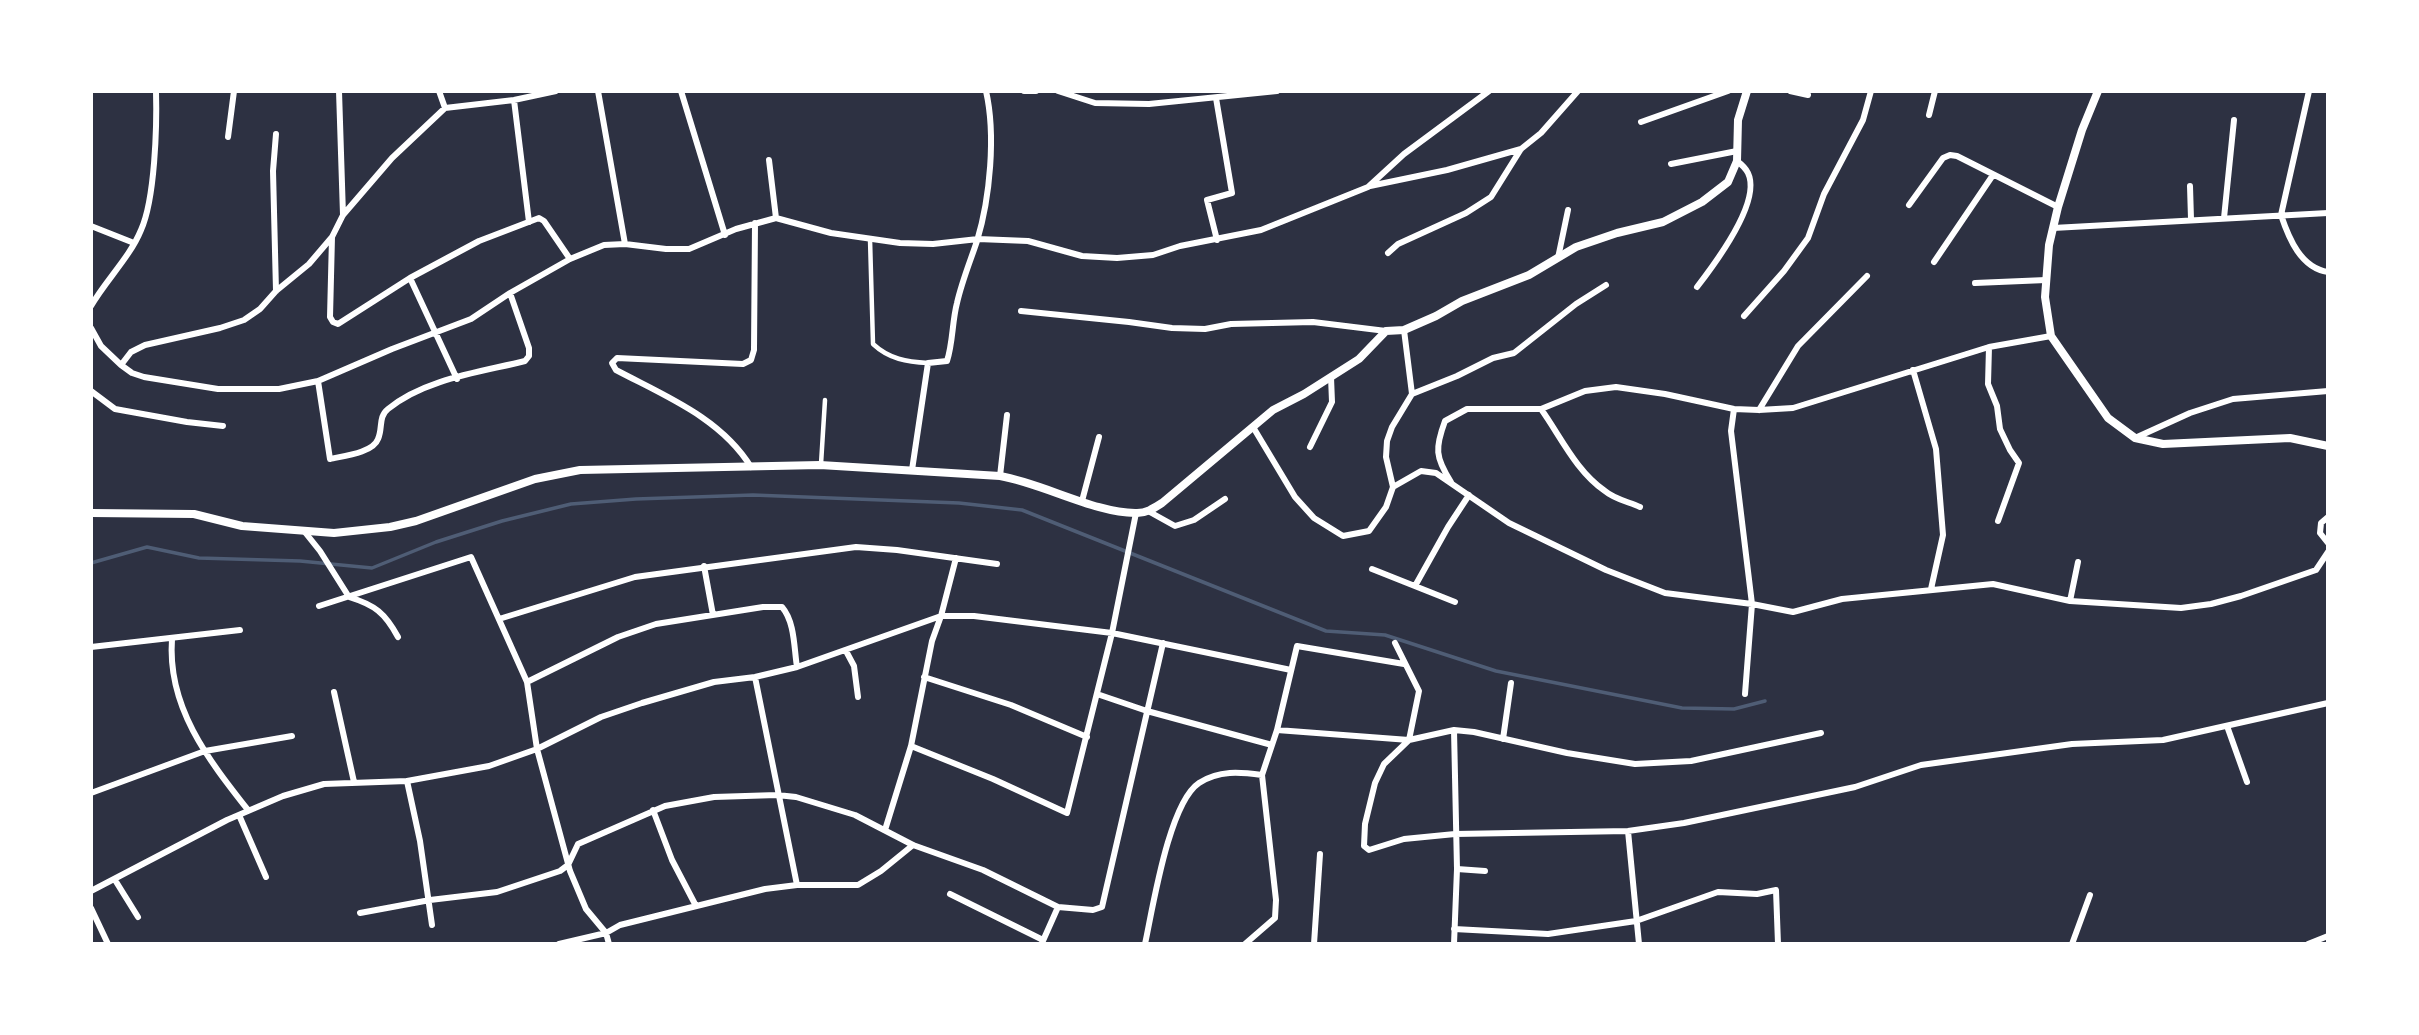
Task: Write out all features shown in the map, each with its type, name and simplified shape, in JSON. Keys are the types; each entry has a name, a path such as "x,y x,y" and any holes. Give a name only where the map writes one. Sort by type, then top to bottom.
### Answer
{"street":[{"path":"91,306 134,243 147,216 156,91"},
{"path":"228,137 234,91"},
{"path":"339,91 343,215"},
{"path":"439,91 445,108"},
{"path":"121,365 131,352 145,345 244,320 260,309 276,291 309,264 332,237 343,215 392,158 445,108 514,100 556,91"},
{"path":"598,91 625,244"},
{"path":"681,91 725,235"},
{"path":"870,239 873,344 884,354 909,362 947,361 956,305 978,239 987,186 991,117 986,91"},
{"path":"1024,91 1035,91"},
{"path":"1058,91 1095,103 1149,104 1277,91"},
{"path":"1368,187 1404,155 1489,91"},
{"path":"91,328 101,346 132,373 158,381 218,389 279,389 318,381 391,349 471,319 570,259 604,245 689,249 755,223 776,218 831,233 870,239 933,244 978,239 1028,241 1082,256 1117,258 1153,255 1180,246 1261,230 1368,187 1447,170 1521,149 1541,134 1578,91"},
{"path":"1642,122 1728,91"},
{"path":"1021,311 1129,321 1172,328 1205,329 1231,324 1313,322 1386,331 1404,330 1436,316 1462,300 1529,275 1576,247 1616,233 1663,222 1702,202 1728,182 1737,161 1738,120 1747,91"},
{"path":"1790,91 1808,95"},
{"path":"1744,316 1784,271 1808,238 1824,194 1863,120 1871,91"},
{"path":"1929,115 1935,91"},
{"path":"2098,91 2082,130 2053,228 2046,280 2046,314 2051,336 2102,410 2115,424 2135,438 2162,444 2290,438 2328,446"},
{"path":"2309,91 2281,215 2289,237 2302,257 2318,271 2328,272"},
{"path":"1216,98 1232,192 1207,200 1217,240"},
{"path":"514,100 529,222"},
{"path":"2224,218 2234,120"},
{"path":"276,134 273,171 276,291"},
{"path":"1388,253 1398,244 1466,213 1491,197 1521,149"},
{"path":"1671,164 1737,151"},
{"path":"1909,205 1943,158 1950,155 1957,156 2058,207"},
{"path":"769,160 776,218"},
{"path":"1697,287 1728,245 1745,209 1751,186 1748,173 1737,161"},
{"path":"1934,262 1993,174"},
{"path":"2190,186 2191,219"},
{"path":"1558,258 1568,210"},
{"path":"2053,228 2328,213"},
{"path":"332,237 330,317 333,323 338,324 410,278 480,241 529,222 542,219 570,259"},
{"path":"751,467 743,454 717,428 689,409 617,370 612,363 617,358 743,364 751,360 754,350 755,223"},
{"path":"91,226 134,243"},
{"path":"1759,410 1798,346 1867,276"},
{"path":"410,278 457,379"},
{"path":"1975,283 2046,280"},
{"path":"1253,427 1295,497 1314,519 1343,536 1369,531 1386,507 1393,487 1386,457 1387,441 1396,419 1412,394 1493,358 1514,354 1576,304 1606,285"},
{"path":"318,381 330,459 372,447 378,441 382,416 388,409 424,388 525,360 529,356 529,348 510,293"},
{"path":"1404,330 1412,394"},
{"path":"91,513 194,514 242,526 334,533 390,527 416,521 555,473 580,470 821,465 1000,476 1018,479 1082,501 1136,513 1148,511 1162,503 1273,410 1359,359 1386,331"},
{"path":"1452,484 1437,457 1438,438 1445,421 1467,409 1541,409 1584,391 1616,387 1734,409 1793,408 1989,347 2051,336"},
{"path":"1989,347 1988,384 1997,407 2000,429 2019,463 1998,521"},
{"path":"912,470 928,363"},
{"path":"1913,370 1936,449 1943,535 1931,589"},
{"path":"1310,447 1332,402 1331,377"},
{"path":"91,391 116,409 223,426"},
{"path":"2135,438 2190,413 2233,399 2328,391"},
{"path":"821,465 825,401"},
{"path":"1541,409 1565,443 1573,461 1606,493 1640,507"},
{"path":"1734,409 1732,443 1752,604 1745,694"},
{"path":"1000,476 1007,415"},
{"path":"1082,501 1099,437"},
{"path":"1393,487 1421,471 1436,473 1509,523 1617,575 1665,593 1793,612 1842,599 1993,584 2070,601 2181,608 2211,604 2316,570 2328,552"},
{"path":"1415,586 1469,495"},
{"path":"1148,511 1175,526 1194,520 1224,499"},
{"path":"911,746 1067,813 1112,633 1136,513"},
{"path":"2328,517 2321,523 2320,533 2328,542"},
{"path":"304,531 347,594 369,603 383,614 398,637"},
{"path":"499,619 635,577 856,547 997,564"},
{"path":"318,606 347,594 471,557 527,682 537,749 568,865 586,909 606,933 609,944"},
{"path":"885,830 911,746 932,641 956,558"},
{"path":"2070,601 2077,562"},
{"path":"704,566 713,615"},
{"path":"1372,569 1455,602"},
{"path":"527,682 618,637 656,624 763,607 782,607 788,615 797,667"},
{"path":"91,891 248,810 283,796 324,784 407,781 489,766 537,749 601,717 642,703 714,682 755,677 797,667 941,616 974,617 1112,633 1291,670"},
{"path":"91,647 240,630"},
{"path":"172,639 170,661 173,681 183,709 205,751 248,810"},
{"path":"360,913 430,900 497,892 560,871 568,865 578,844 653,810 714,797 777,795 796,797 855,815 913,845 983,870 1058,906 1093,910 1102,907 1163,643"},
{"path":"1395,643 1419,691 1409,740 1384,764 1375,783 1365,824 1364,846 1369,850 1404,839 1455,835 1628,831 1684,823 1855,786 1921,765 2072,744 2163,740 2328,703"},
{"path":"1245,944 1275,918 1276,900 1262,775 1277,730 1297,646 1404,664"},
{"path":"846,651 853,666 858,697"},
{"path":"755,677 797,885"},
{"path":"924,677 999,701 1087,737"},
{"path":"1503,738 1511,682"},
{"path":"334,692 355,782"},
{"path":"1097,694 1147,711 1272,745"},
{"path":"2227,726 2246,782"},
{"path":"1277,730 1409,740 1454,730 1635,764 1691,761 1821,733"},
{"path":"1454,730 1457,869 1454,944"},
{"path":"91,793 205,751 292,736"},
{"path":"1146,944 1154,898 1183,800 1199,783 1219,774 1237,772 1262,775"},
{"path":"407,781 430,900 432,925"},
{"path":"653,810 672,860 696,905"},
{"path":"239,815 266,877"},
{"path":"1628,831 1639,944"},
{"path":"559,944 606,933 620,925 765,889 797,885 858,885 881,871 913,845"},
{"path":"1314,944 1320,854"},
{"path":"1457,869 1485,871"},
{"path":"115,880 138,917"},
{"path":"1454,929 1548,934 1636,921 1718,892 1757,894 1776,890 1778,944"},
{"path":"950,894 1043,942 1058,906"},
{"path":"2072,944 2090,895"},
{"path":"91,908 108,944"},
{"path":"2308,944 2328,936"}],"waterway":[{"path":"91,563 147,547 199,558 300,561 372,568 436,542 502,521 571,504 636,499 753,495 959,503 1022,510 1326,631 1385,635 1496,671 1682,708 1734,709 1765,701"}]}
